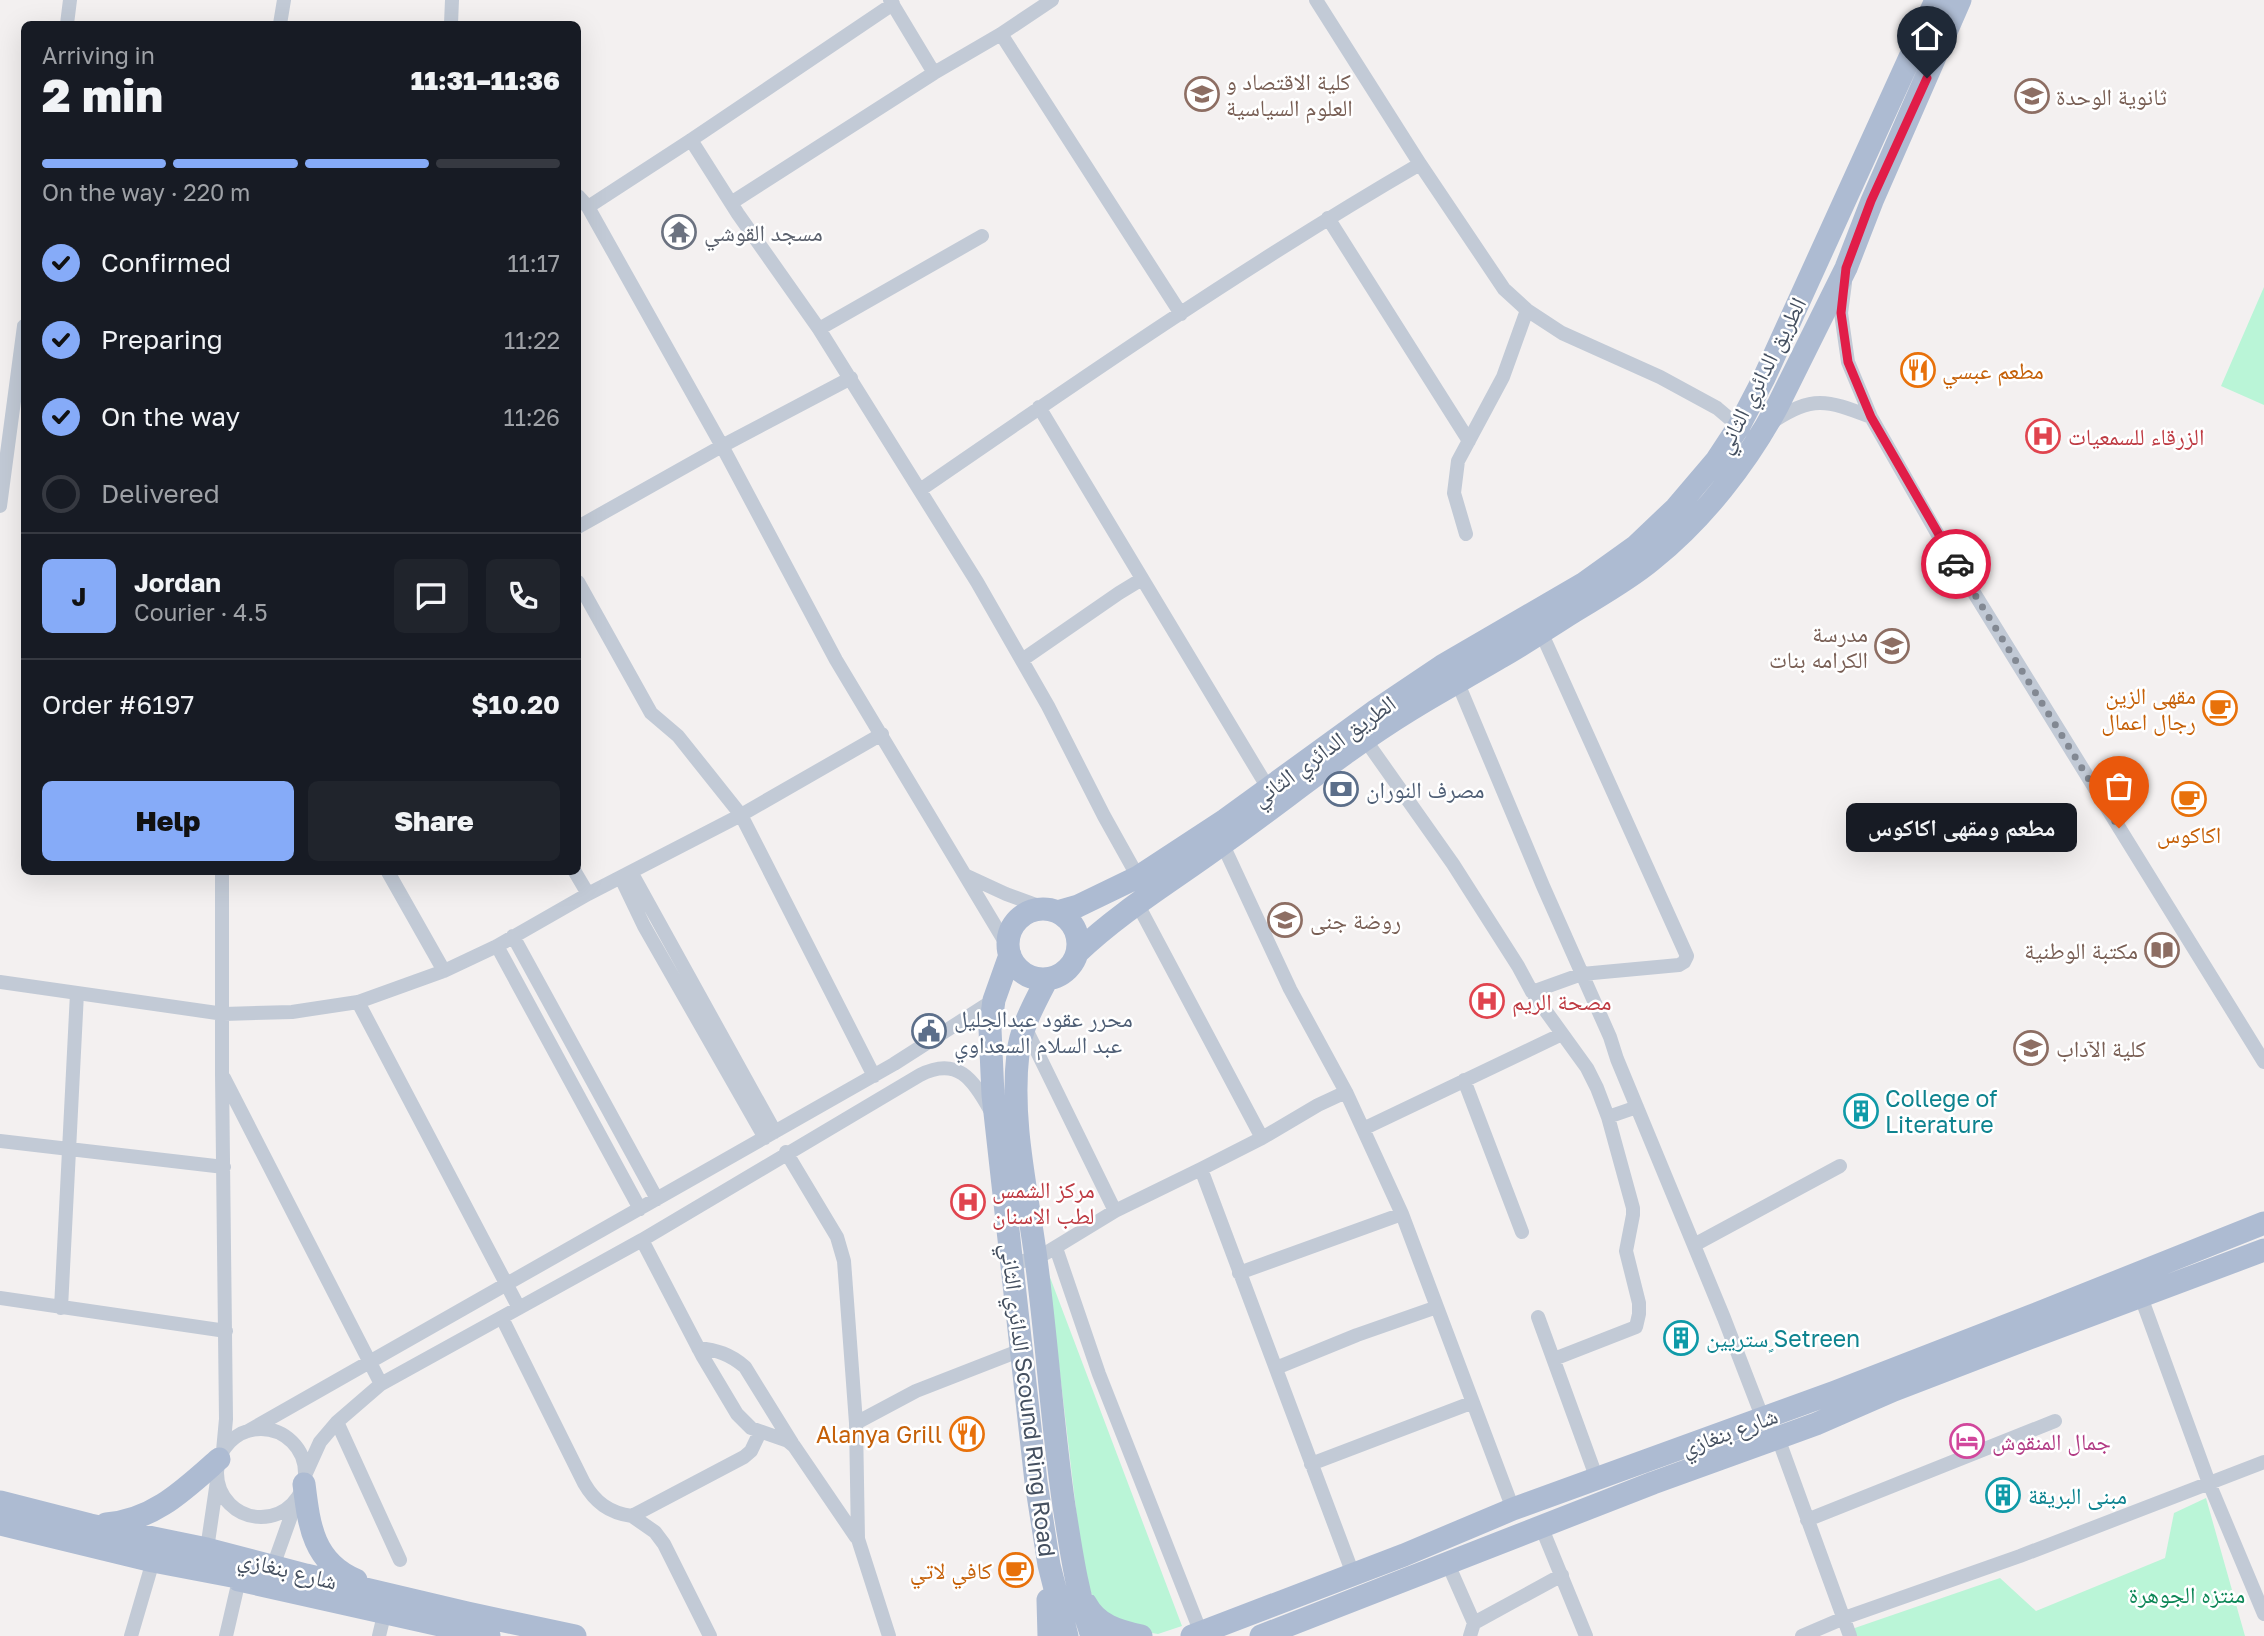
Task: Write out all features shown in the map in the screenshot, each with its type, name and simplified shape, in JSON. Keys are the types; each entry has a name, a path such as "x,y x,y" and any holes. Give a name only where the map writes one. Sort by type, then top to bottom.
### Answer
{"main road":[{"name":"الطريق الدائري الثاني","path":"1052,910 1078,906 1138,877 1225,820 1375,711 1431,674 1583,584 1636,546 1676,508 1716,461 1739,426 1764,378 1936,0"},
{"path":"1846,268 1871,201 1960,0"},
{"path":"1849,191 1871,201"},
{"name":"الطريق الدائري الثاني","path":"1077,953 1137,903 1223,845 1364,738 1457,681 1503,657 1651,561 1689,526 1735,472 1768,425 1846,268"},
{"path":"1052,910 1068,918 1075,928 1077,953 1069,968 1055,977 1035,979 1015,966 1009,951 1009,937 1019,919 1027,913 1052,910"},
{"name":"الدائري الثاني Scound Ring Road","path":"1009,951 993,1000 990,1053 1036,1482 1049,1565 1067,1636"},
{"name":"الدائري الثاني Scound Ring Road","path":"1047,979 1024,1027 1018,1049 1016,1105 1022,1170 1046,1253 1062,1490 1079,1591 1092,1636"},
{"name":"شارع بنغازي","path":"1197,1634 1513,1509 1763,1419 2032,1316 2264,1223"},
{"name":"شارع بنغازي","path":"1261,1636 2264,1250"},
{"path":"90,1525 133,1520 154,1510 220,1463"},
{"path":"303,1485 309,1525 322,1553 335,1568 384,1602"},
{"name":"شارع بنغازي","path":"0,1502 269,1576 384,1602 575,1636"},
{"name":"شارع بنغازي","path":"0,1524 153,1561 208,1560 239,1580 269,1576"},
{"path":"1049,1565 1049,1636"},
{"path":"1079,1591 1089,1610 1100,1622 1141,1636"},
{"name":"شارع بنغازي","path":"384,1602 489,1636"}],"street":[{"path":"67,21 71,0"},
{"path":"280,21 284,0"},
{"path":"451,21 452,0"},
{"path":"731,203 1052,0"},
{"path":"1316,0 1504,289 1527,310 1562,333 1660,377 1717,408 1739,426 1754,446"},
{"path":"934,73 891,2 691,140 583,201 722,446 836,660 967,876 1009,951"},
{"path":"1001,34 1181,314"},
{"path":"691,140 731,203 819,329 920,490 1022,660 1138,877"},
{"path":"920,490 1039,407 1181,314 1328,218 1420,163"},
{"path":"1328,218 1469,441"},
{"path":"819,329 982,236"},
{"path":"1846,268 1841,313 1848,362 1871,417 1944,545 2264,1062"},
{"path":"1466,534 1454,492 1458,461 1503,377 1527,310"},
{"path":"0,506 21,349"},
{"path":"581,525 851,378"},
{"path":"1768,425 1787,412 1809,403 1830,402 1871,417"},
{"path":"1039,407 1268,788"},
{"path":"9,443 21,445"},
{"path":"1022,660 1142,579"},
{"path":"581,587 651,713 678,736 741,815 874,1076"},
{"path":"1532,992 1582,974 1679,965 1687,956 1541,632"},
{"path":"1457,681 1610,1037 1763,1419"},
{"path":"0,982 224,1014 292,1012 358,1002 444,971 497,946 588,894 741,815 882,734"},
{"path":"1364,738 1453,864 1532,992 1587,1069 1608,1117 1633,1208 1626,1258 1638,1295 1639,1314 1636,1327 1554,1359"},
{"path":"1223,845 1290,989 1346,1092 1402,1214 1513,1509"},
{"path":"208,1560 226,1419 222,875"},
{"path":"390,875 444,971"},
{"path":"577,875 588,894"},
{"path":"626,875 770,1135"},
{"path":"967,876 1006,894 1052,910"},
{"path":"1137,903 1262,1138"},
{"path":"513,936 657,1199"},
{"path":"497,946 640,1209"},
{"path":"61,1308 77,993"},
{"path":"248,1431 262,1429 288,1437 304,1459 303,1485 279,1514 257,1518 235,1510 220,1491 220,1463 237,1436 874,1076 993,1000"},
{"path":"358,1002 519,1308"},
{"path":"1024,1027 1115,1211"},
{"path":"1363,1129 1562,1034"},
{"path":"269,1576 320,1442 337,1422 381,1384 642,1240 930,1070 944,1067 958,1070 967,1076 981,1093 997,1124"},
{"path":"222,1074 381,1384"},
{"path":"1464,1080 1522,1232"},
{"path":"1011,1264 1046,1253 1115,1211 1262,1138 1346,1092"},
{"path":"1608,1117 1637,1107"},
{"path":"0,1140 224,1167"},
{"path":"786,1153 837,1237 842,1254 856,1423 858,1539 889,1636"},
{"path":"1694,1245 1840,1166"},
{"path":"1201,1169 1353,1574"},
{"path":"1239,1273 1402,1214"},
{"path":"642,1240 698,1348 737,1414 751,1428 788,1441 794,1446"},
{"path":"1046,1253 1099,1374 1197,1634"},
{"path":"2141,1297 2209,1483 2264,1614"},
{"path":"0,1298 226,1331"},
{"path":"1276,1368 1357,1335 1437,1307"},
{"path":"1538,1317 1597,1479"},
{"path":"502,1318 590,1494 596,1502 632,1516 655,1532 664,1544 710,1636"},
{"path":"698,1348 720,1351 735,1358 745,1367 794,1446 858,1539"},
{"path":"856,1423 916,1391 1021,1350"},
{"path":"1311,1464 1471,1403"},
{"path":"1807,1520 2055,1421"},
{"path":"337,1422 400,1560"},
{"path":"632,1516 744,1457 751,1451 760,1432"},
{"path":"1778,1438 1850,1636"},
{"path":"1802,1636 2264,1462"},
{"path":"1541,1526 1586,1636"},
{"path":"131,1636 153,1561"},
{"path":"1448,1564 1472,1629 1562,1575"},
{"path":"226,1636 239,1580"},
{"path":"379,1636 384,1602"}],"green space":[{"path":"2264,287 2264,405 2221,386"},
{"path":"1048,1272 1182,1626 1158,1634 1128,1629 1096,1604 1084,1577"},
{"name":"منتزه الجوهرة","path":"2206,1498 2245,1636 1852,1636 1849,1630 2000,1578 2036,1611 2165,1558 2174,1513"}],"way so far":[{"path":"1956,564 2119,828"}],"place":[{"name":"كلية الاقتصاد و العلوم السياسية","path":"1202,94"},
{"name":"ثانوية الوحدة","path":"2032,96"},
{"name":"مسجد القوشي","path":"679,232"},
{"name":"مطعم عبسي","path":"1918,370"},
{"name":"الزرقاء للسمعيات","path":"2043,436"},
{"name":"مدرسة الكرامه بنات","path":"1892,646"},
{"name":"مقهى الزين رجال اعمال","path":"2220,708"},
{"name":"مصرف النوران","path":"1341,789"},
{"name":"اكاكوس","path":"2189,799"},
{"name":"مطعم ومقهى اكاكوس","path":"2119,828"},
{"name":"روضة جنى","path":"1285,920"},
{"name":"مكتبة الوطنية","path":"2162,950"},
{"name":"مصحة الريم","path":"1487,1001"},
{"name":"محرر عقود عبدالجليل عبد السلام السعداوي","path":"929,1031"},
{"name":"كلية الآداب","path":"2031,1048"},
{"name":"College of Literature","path":"1861,1111"},
{"name":"مركز الشمس لطب الاسنان","path":"968,1202"},
{"name":"ستريين ٍSetreen","path":"1681,1338"},
{"name":"Alanya Grill","path":"967,1434"},
{"name":"جمال المنقوش","path":"1967,1441"},
{"name":"مبنى البريقة","path":"2003,1495"},
{"name":"كافي لاتي","path":"1016,1570"}],"route":[{"path":"1927,78 1871,201 1846,268 1841,313 1848,362 1871,417 1956,564"}]}
